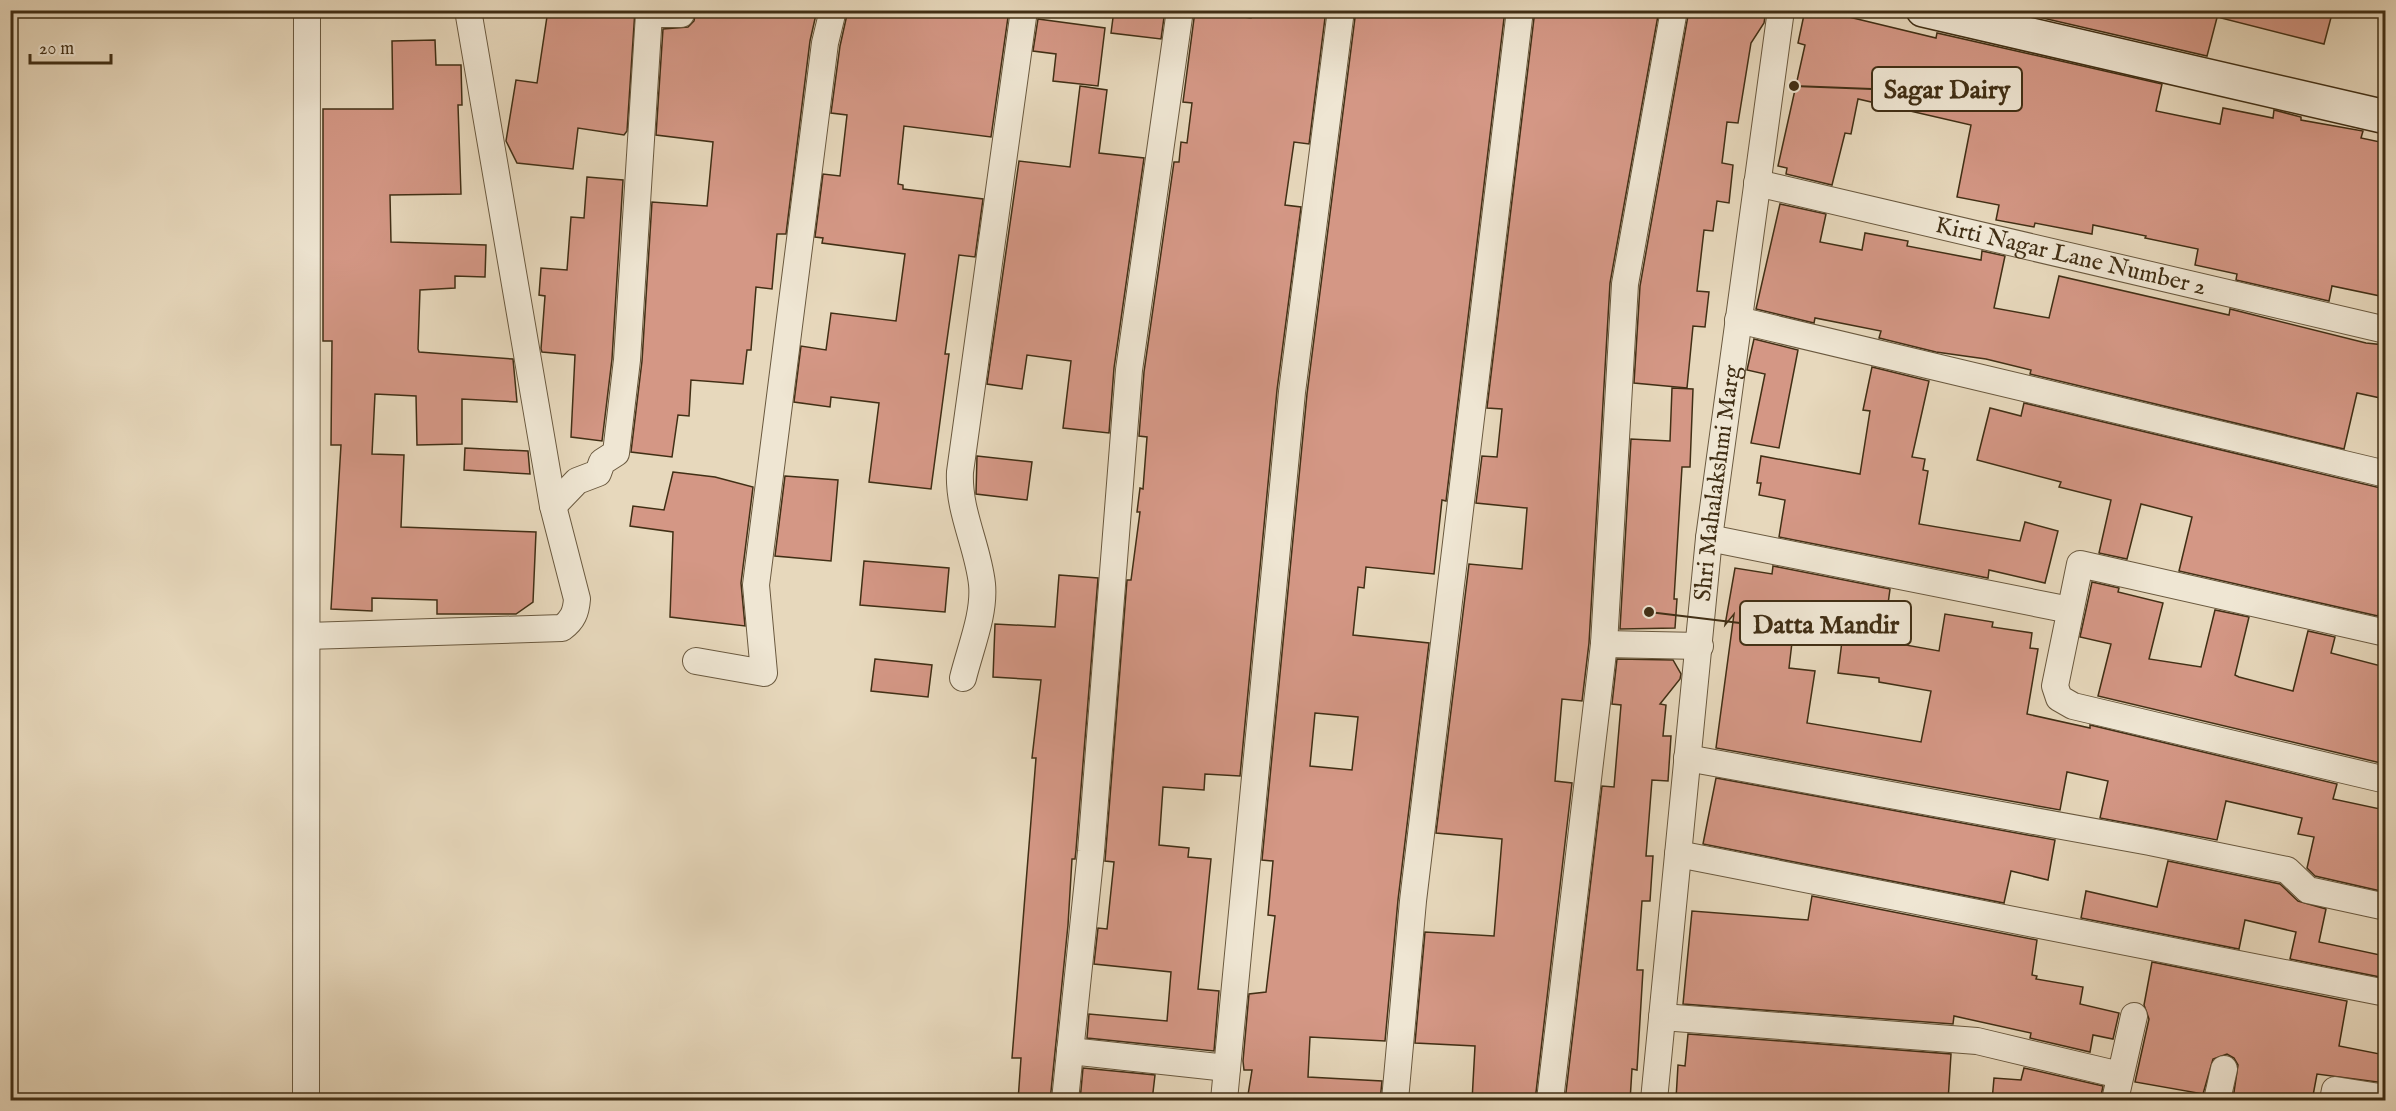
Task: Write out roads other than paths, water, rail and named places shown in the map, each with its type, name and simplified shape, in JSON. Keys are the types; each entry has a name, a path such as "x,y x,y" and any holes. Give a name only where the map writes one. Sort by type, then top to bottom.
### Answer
{"street":[{"path":"306,1101 307,10"},
{"path":"307,636 562,628 571,621 576,610 577,599 553,506 468,10"},
{"path":"553,506 577,481 598,473 602,462 616,453 627,360 650,15 681,14 681,10"},
{"path":"696,661 764,673 756,585 825,43 833,10"},
{"path":"963,678 981,607 982,583 959,492 960,472 1024,10"},
{"path":"1065,1101 1091,851 1129,370 1180,10"},
{"path":"1224,1101 1292,392 1341,10"},
{"path":"1395,1101 1414,890 1520,10"},
{"path":"1550,1101 1604,644 1625,284 1674,10"},
{"name":"Shri Mahalakshmi Marg","path":"1654,1101 1709,538 1781,10"},
{"path":"1923,10 1956,14 2385,117"},
{"name":"Kirti Nagar Lane Number 2","path":"1757,183 2385,330"},
{"path":"1738,320 2385,474"},
{"path":"1709,538 2070,610"},
{"path":"2385,633 2080,564 2055,686 2059,698 2073,706 2385,780"},
{"path":"1604,644 1700,646"},
{"path":"1687,758 2150,842 2287,870 2308,890 2385,907"},
{"path":"1678,854 2385,993"},
{"path":"2115,1101 2133,1016"},
{"path":"1662,1017 1977,1041 2120,1075"},
{"path":"1070,1051 1227,1068"},
{"path":"2217,1101 2224,1069"},
{"path":"2333,1101 2335,1089 2385,1098"}],"place":[{"name":"Sagar Dairy","path":"1794,86"},
{"name":"Datta Mandir","path":"1649,612"}]}
